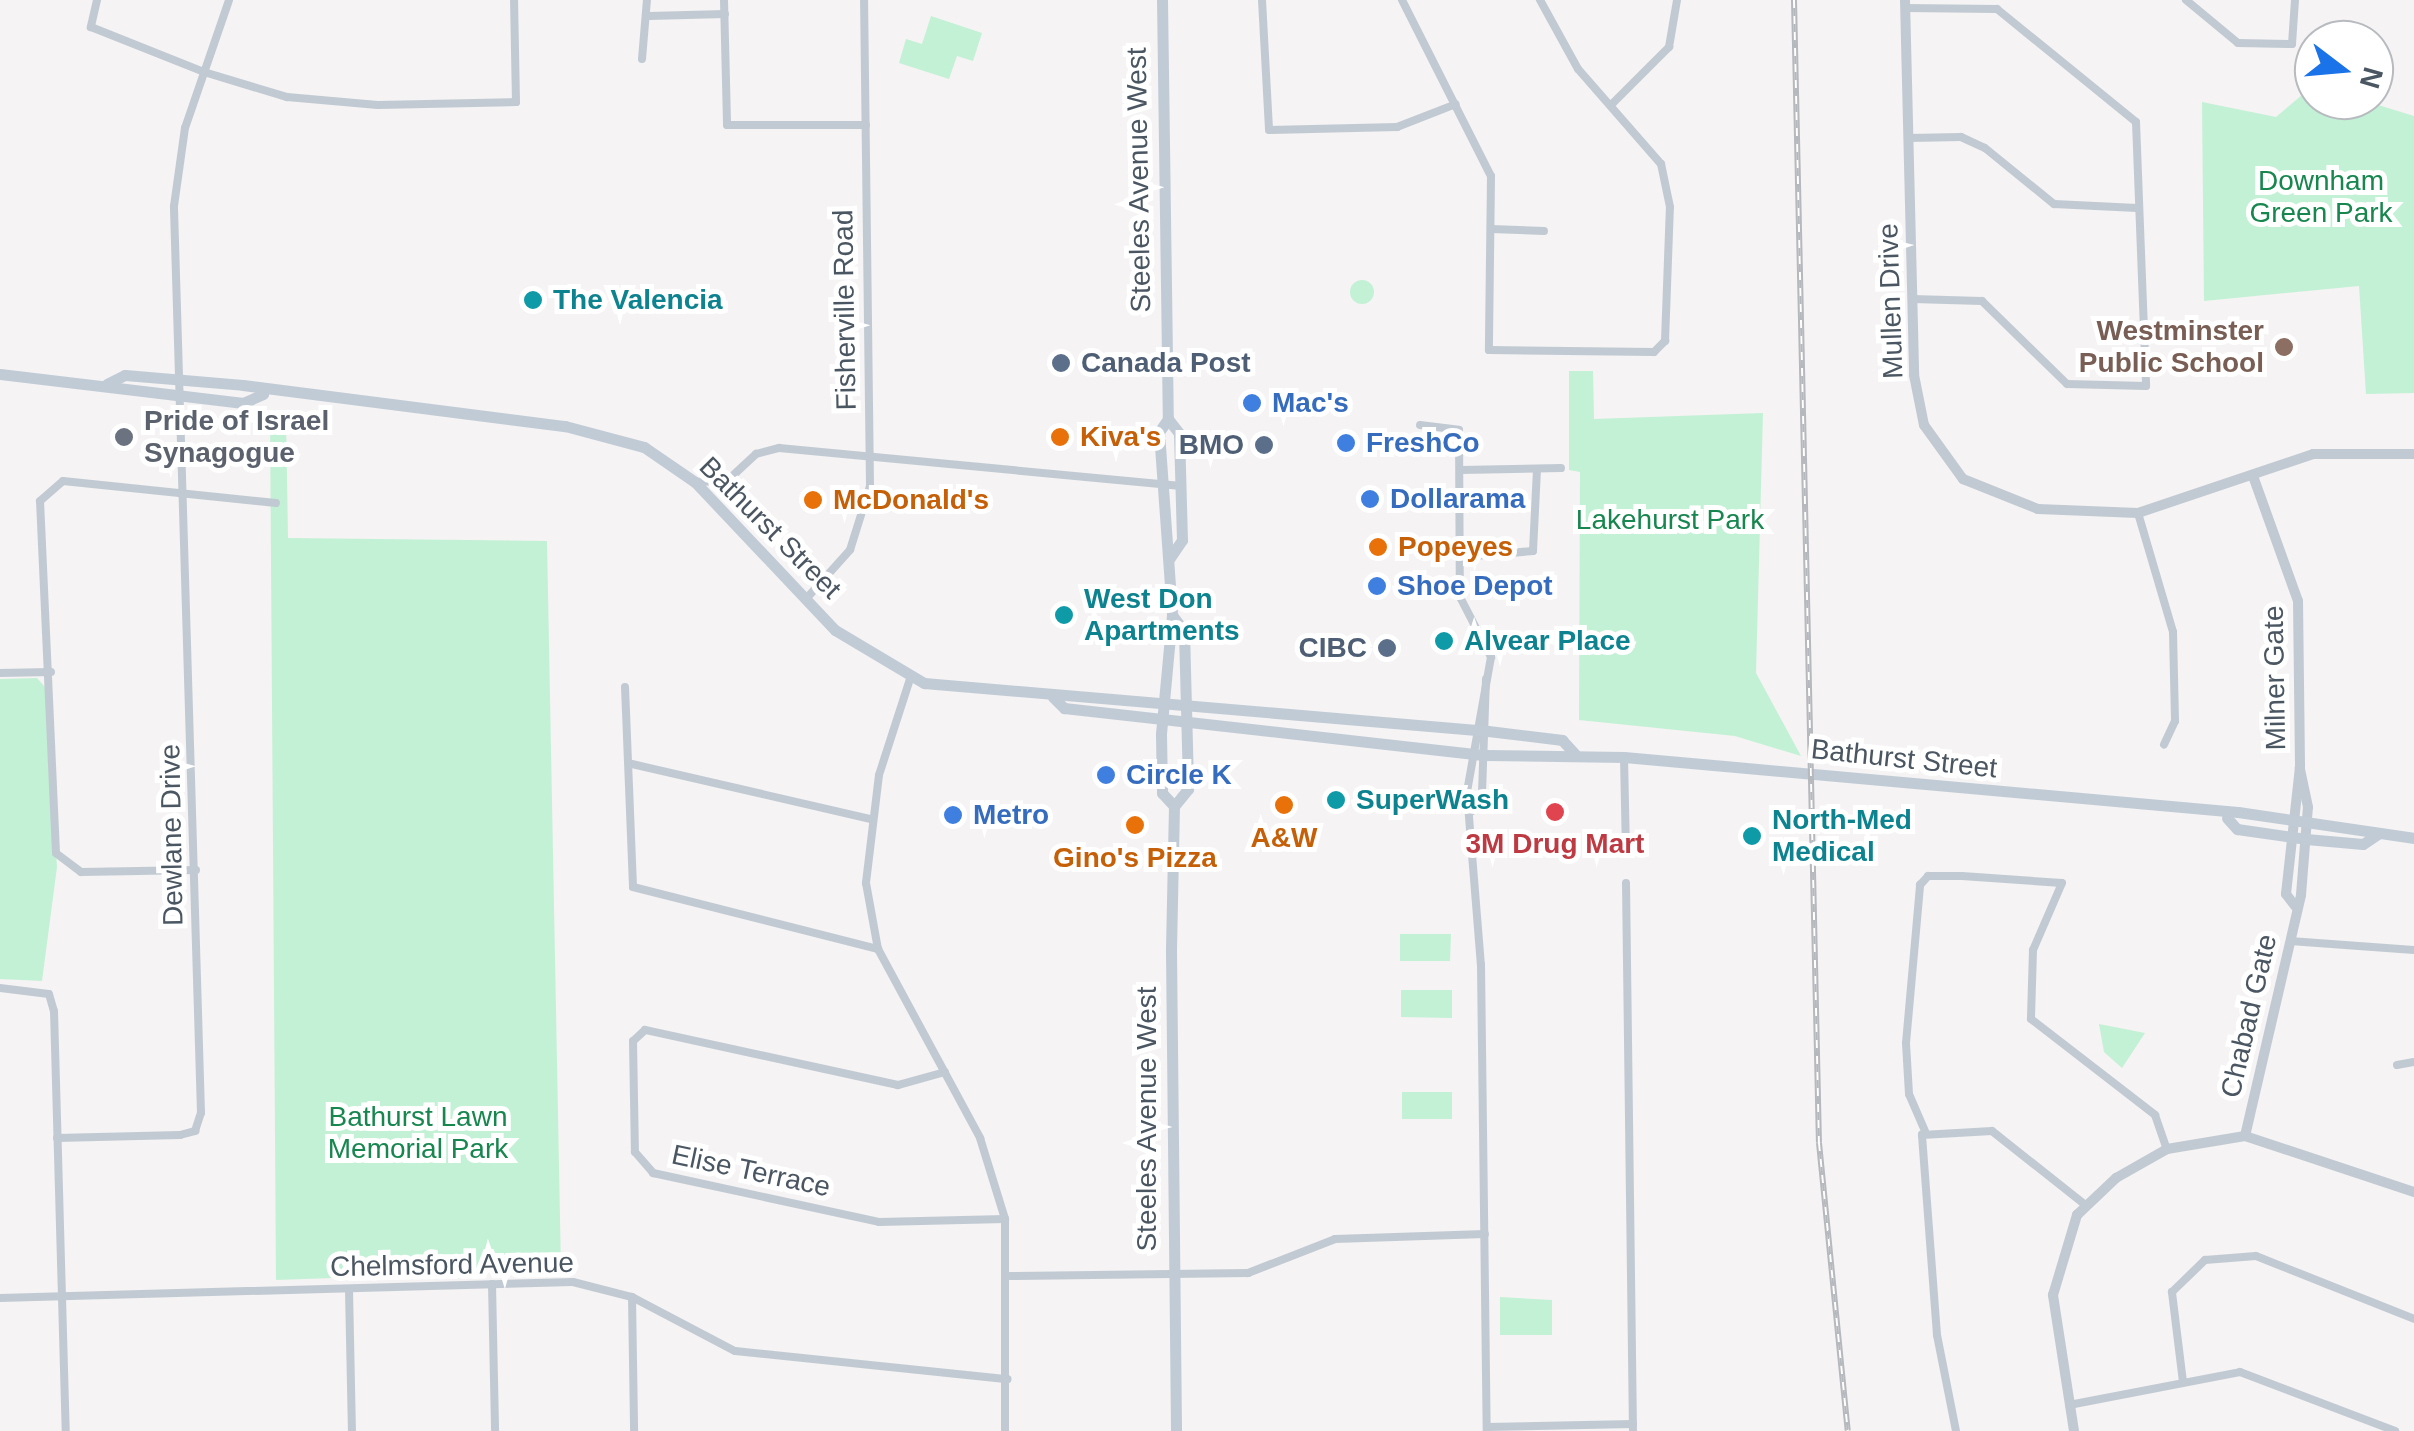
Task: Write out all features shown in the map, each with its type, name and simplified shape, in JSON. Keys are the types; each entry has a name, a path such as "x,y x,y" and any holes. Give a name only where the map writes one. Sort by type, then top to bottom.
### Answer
{"main road":[{"name":"Steeles Avenue West","path":"1162,0 1168,419 1179,433 1182,540 1170,558"},
{"name":"Bathurst Street","path":"0,374 243,403 263,394"},
{"name":"Bathurst Street","path":"106,384 125,375 179,380 263,394 565,426 644,447 695,482 806,599 874,661 910,679 1053,696 1161,699 1488,731 1562,740 1575,754"},
{"name":"Steeles Avenue West","path":"1168,419 1158,432 1160,542 1170,558 1172,616 1161,699 1162,793 1174,806"},
{"name":"Steeles Avenue West","path":"1172,616 1184,631 1188,789 1174,806 1176,1431"},
{"name":"Bathurst Street","path":"1053,696 1064,708 1485,755 1557,762 1575,754 1624,757 2227,818 2365,824 2378,834 2414,838"},
{"name":"Bathurst Street","path":"2227,818 2238,830 2306,839 2363,844 2378,834"}],"street":[{"path":"96,0 91,27 204,72 322,102 512,104 514,0"},
{"name":"Dewlane Drive","path":"56,1138 195,1131 196,870 188,497 179,380 174,206 204,72 229,0"},
{"path":"642,59 649,16 647,0"},
{"path":"724,0 728,125 866,125"},
{"name":"Fisherville Road","path":"806,599 858,536 869,457 864,0"},
{"path":"1262,0 1269,130 1397,127 1456,104"},
{"path":"1402,0 1491,176 1492,352 1662,349 1668,184 1650,145 1578,69 1540,0"},
{"path":"1612,104 1669,47 1677,0"},
{"path":"2186,0 2238,44 2296,44 2296,0"},
{"path":"1905,4 1997,9 2136,122 2146,386 2081,390 2053,376 1982,301 1912,299"},
{"name":"Mullen Drive","path":"1905,4 1912,299 1924,425 1963,479 2038,508 2138,513 2313,454 2414,454"},
{"path":"649,16 724,14"},
{"path":"1909,138 1961,137 1985,148 2054,204 2137,208"},
{"path":"1491,230 1544,231"},
{"path":"1420,424 1457,426 1461,470 1460,597 1491,657 1471,753 1487,1429 1633,1428 1626,883"},
{"path":"695,482 726,481 756,454 779,448 1160,488 1181,486"},
{"path":"1461,470 1562,468"},
{"path":"1462,557 1533,550 1537,469"},
{"name":"Milner Gate","path":"2253,476 2298,601 2300,767 2308,820 2306,839"},
{"path":"196,870 81,872 60,860 40,501 50,486 276,503"},
{"path":"2138,513 2174,632 2174,721 2164,745"},
{"path":"0,673 51,672"},
{"path":"1472,812 1488,731 1486,678"},
{"path":"910,679 870,819 866,883 878,949 980,1138 1005,1219 1010,1276 1006,1431"},
{"path":"625,686 632,764 630,878 642,894 878,949"},
{"path":"1624,757 1626,854"},
{"path":"632,764 870,819"},
{"name":"Milner Gate","path":"2291,837 2300,767"},
{"name":"Chabad Gate","path":"2291,837 2286,894 2295,906"},
{"name":"Chabad Gate","path":"2245,1136 2290,941 2306,839"},
{"path":"1956,1431 1936,1336 1924,1130 1909,1094 1906,1043 1920,885 1946,876 2062,883 2033,950 2031,1019 2155,1115 2167,1149"},
{"path":"2290,941 2414,950"},
{"path":"0,988 49,994 66,1431"},
{"name":"Elise Terrace","path":"945,1072 898,1085 645,1030 633,1041 635,1152 653,1173 879,1222 1005,1219"},
{"path":"2397,1065 2414,1062"},
{"path":"1924,1130 1992,1131 2084,1204"},
{"path":"2074,1431 2053,1295 2084,1204 2167,1149 2245,1136 2414,1192"},
{"path":"1010,1276 1263,1270 1335,1239 1485,1234"},
{"path":"2183,1382 2172,1292 2205,1260 2256,1256 2414,1320"},
{"name":"Chelmsford Avenue","path":"0,1298 573,1282 632,1297 735,1351 1008,1380"},
{"path":"492,1284 495,1431"},
{"path":"348,1290 352,1431"},
{"path":"632,1297 634,1431"},
{"path":"2069,1406 2240,1372 2395,1431"}],"green space":[{"path":"931,16 982,33 973,61 957,56 949,79 899,63 906,39 922,44"},
{"name":"Downham Green Park","path":"2202,102 2276,117 2294,102 2294,120 2394,120 2394,110 2414,116 2414,393 2366,394 2359,286 2204,301"},
{"path":"1362,280 1374,292 1362,304 1350,292"},
{"name":"Lakehurst Park","path":"1569,371 1593,371 1594,419 1763,413 1756,673 1801,756 1735,736 1579,720 1580,472 1569,470"},
{"name":"Bathurst Lawn Memorial Park","path":"270,416 286,418 288,538 547,541 561,1270 276,1280"},
{"path":"37,678 45,687 57,867 42,981 0,979 0,679"},
{"path":"1400,934 1451,934 1450,961 1400,961"},
{"path":"1401,990 1452,990 1452,1018 1401,1017"},
{"path":"2099,1024 2145,1033 2122,1068 2104,1052"},
{"path":"1402,1092 1452,1092 1452,1119 1402,1119"},
{"path":"1500,1297 1552,1300 1552,1335 1500,1335"}],"railway":[{"path":"1794,0 1819,1143 1848,1431"}],"place":[{"name":"The Valencia","path":"533,300"},
{"name":"Westminster Public School","path":"2284,347"},
{"name":"Canada Post","path":"1061,363"},
{"name":"Mac's","path":"1252,403"},
{"name":"Pride of Israel Synagogue","path":"124,437"},
{"name":"Kiva's","path":"1060,437"},
{"name":"FreshCo","path":"1346,443"},
{"name":"BMO","path":"1264,445"},
{"name":"Dollarama","path":"1370,499"},
{"name":"McDonald's","path":"813,500"},
{"name":"Popeyes","path":"1378,547"},
{"name":"Shoe Depot","path":"1377,586"},
{"name":"West Don Apartments","path":"1064,615"},
{"name":"Alvear Place","path":"1444,641"},
{"name":"CIBC","path":"1387,648"},
{"name":"Circle K","path":"1106,775"},
{"name":"SuperWash","path":"1336,800"},
{"name":"A&W","path":"1284,805"},
{"name":"3M Drug Mart","path":"1555,812"},
{"name":"Metro","path":"953,815"},
{"name":"Gino's Pizza","path":"1135,825"},
{"name":"North-Med Medical","path":"1752,836"}]}
